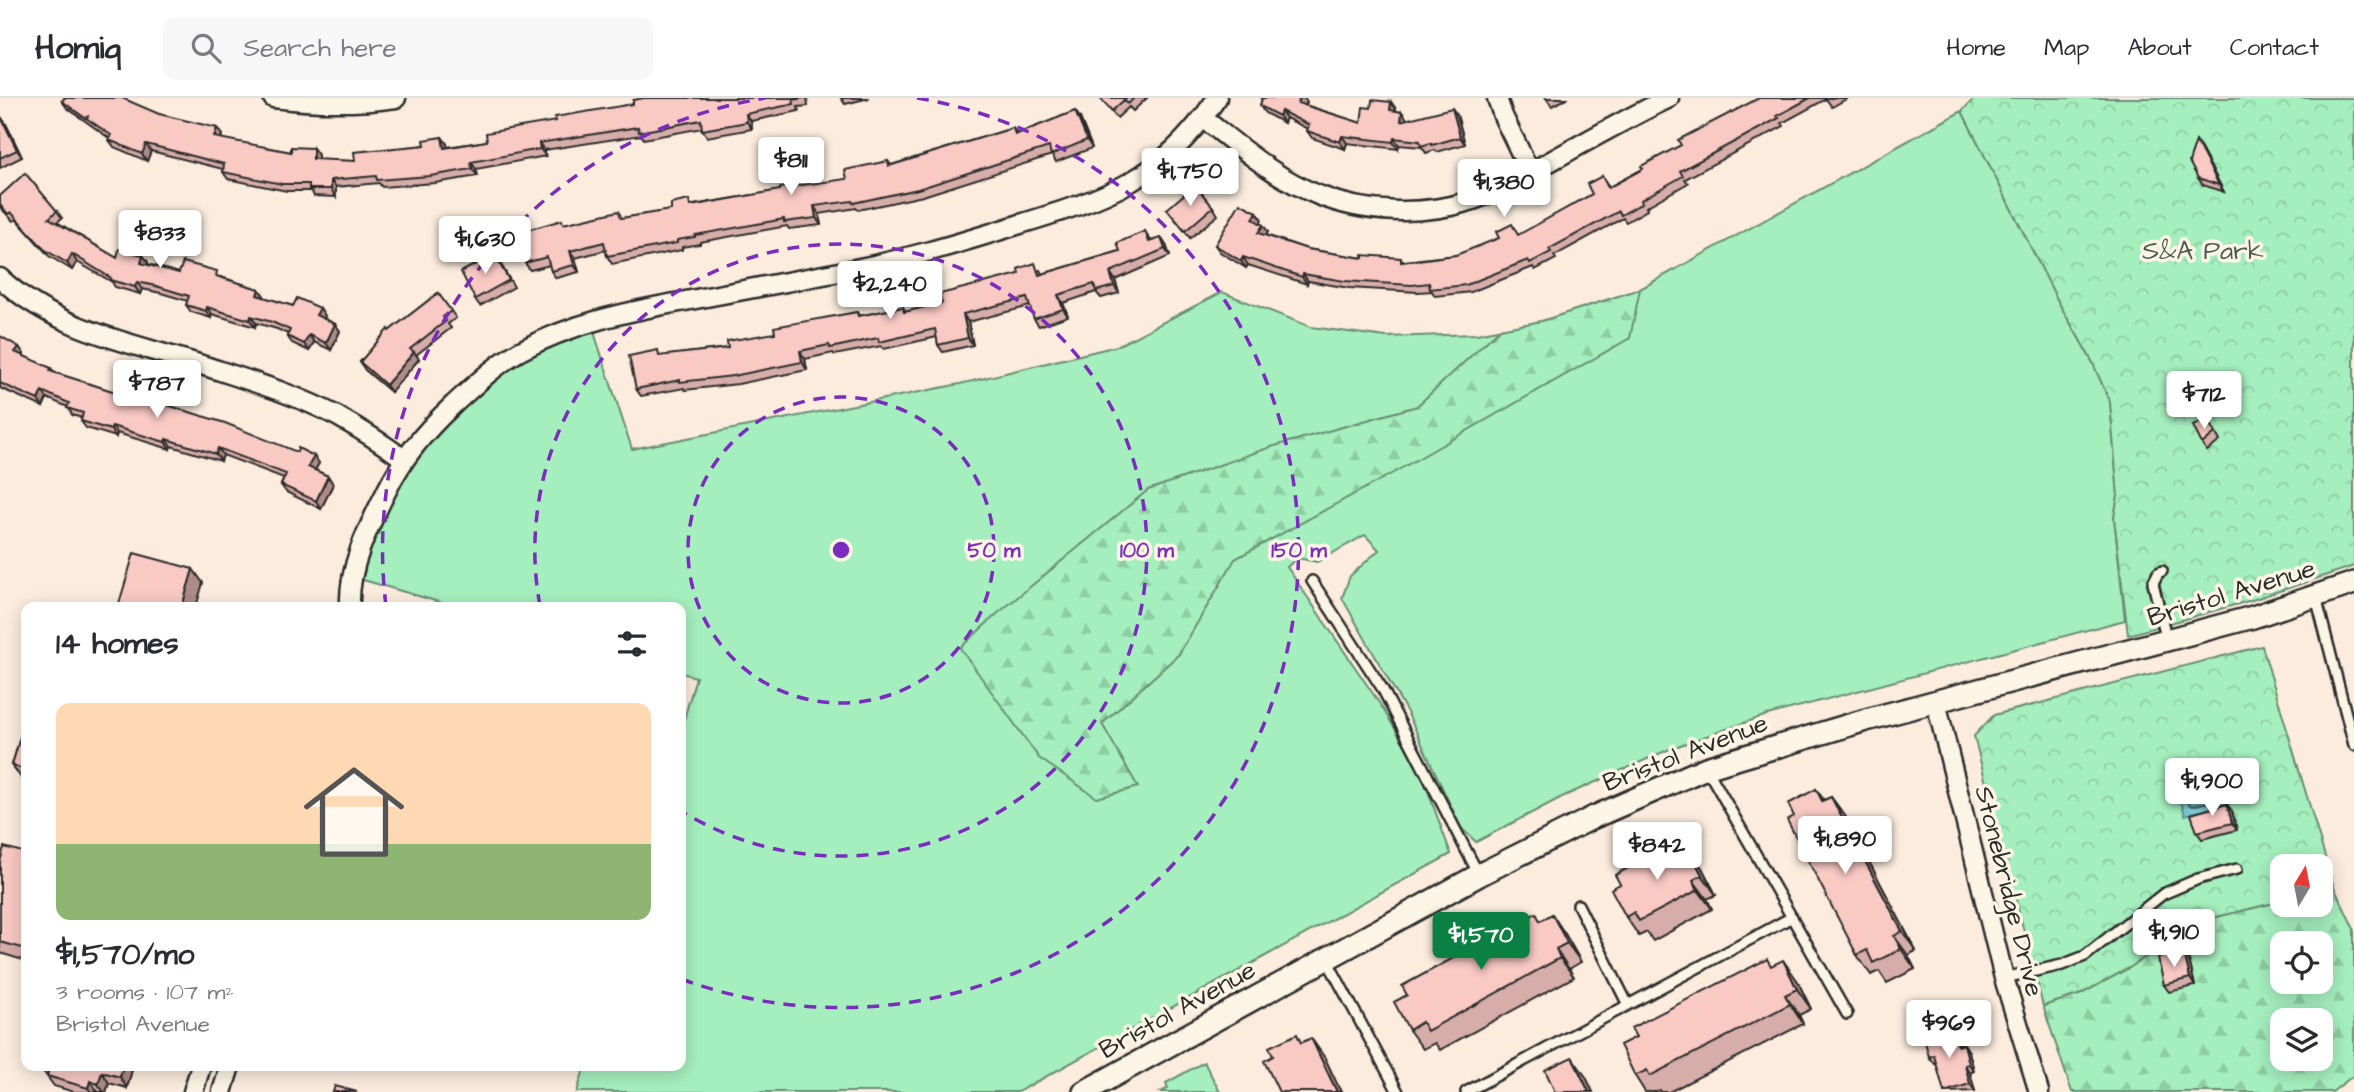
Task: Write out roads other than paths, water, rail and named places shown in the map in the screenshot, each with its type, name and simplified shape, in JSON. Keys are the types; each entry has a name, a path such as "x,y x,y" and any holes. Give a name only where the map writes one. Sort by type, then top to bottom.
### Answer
{"street":[{"path":"273,98 318,103 370,102 396,98"},
{"path":"348,602 365,534 404,458 443,414 503,362 536,343 622,313 896,260 950,246 1101,198 1160,164 1185,140 1217,98"},
{"path":"1497,98 1531,172"},
{"path":"1203,118 1281,176 1318,195 1361,208 1407,211 1470,201 1503,187 1669,98"},
{"path":"0,278 39,308 69,324 272,389 334,415 404,458"},
{"name":"Bristol Avenue","path":"1084,1092 1479,875 1594,817 1706,768 1854,724 2253,617 2354,583"},
{"name":"Stonebridge Drive","path":"1936,702 2004,978 2039,1092"},
{"path":"193,1092 199,1071"},
{"path":"222,1092 228,1071"}],"lane":[{"path":"2162,571 2153,583 2166,641"},
{"path":"1312,581 1382,688 1479,875"},
{"path":"2316,597 2350,711 2354,745"},
{"path":"1706,768 1847,1014"},
{"path":"2004,978 2036,972 2085,956 2163,894 2198,879 2237,869"},
{"path":"1578,905 1628,1005"},
{"path":"1466,1092 1792,917"},
{"path":"1326,959 1398,1092"}],"water":[{"path":"2245,771 2252,797 2185,815 2177,788"}],"park label":[{"name":"S&A Park","path":"2203,250"}]}
